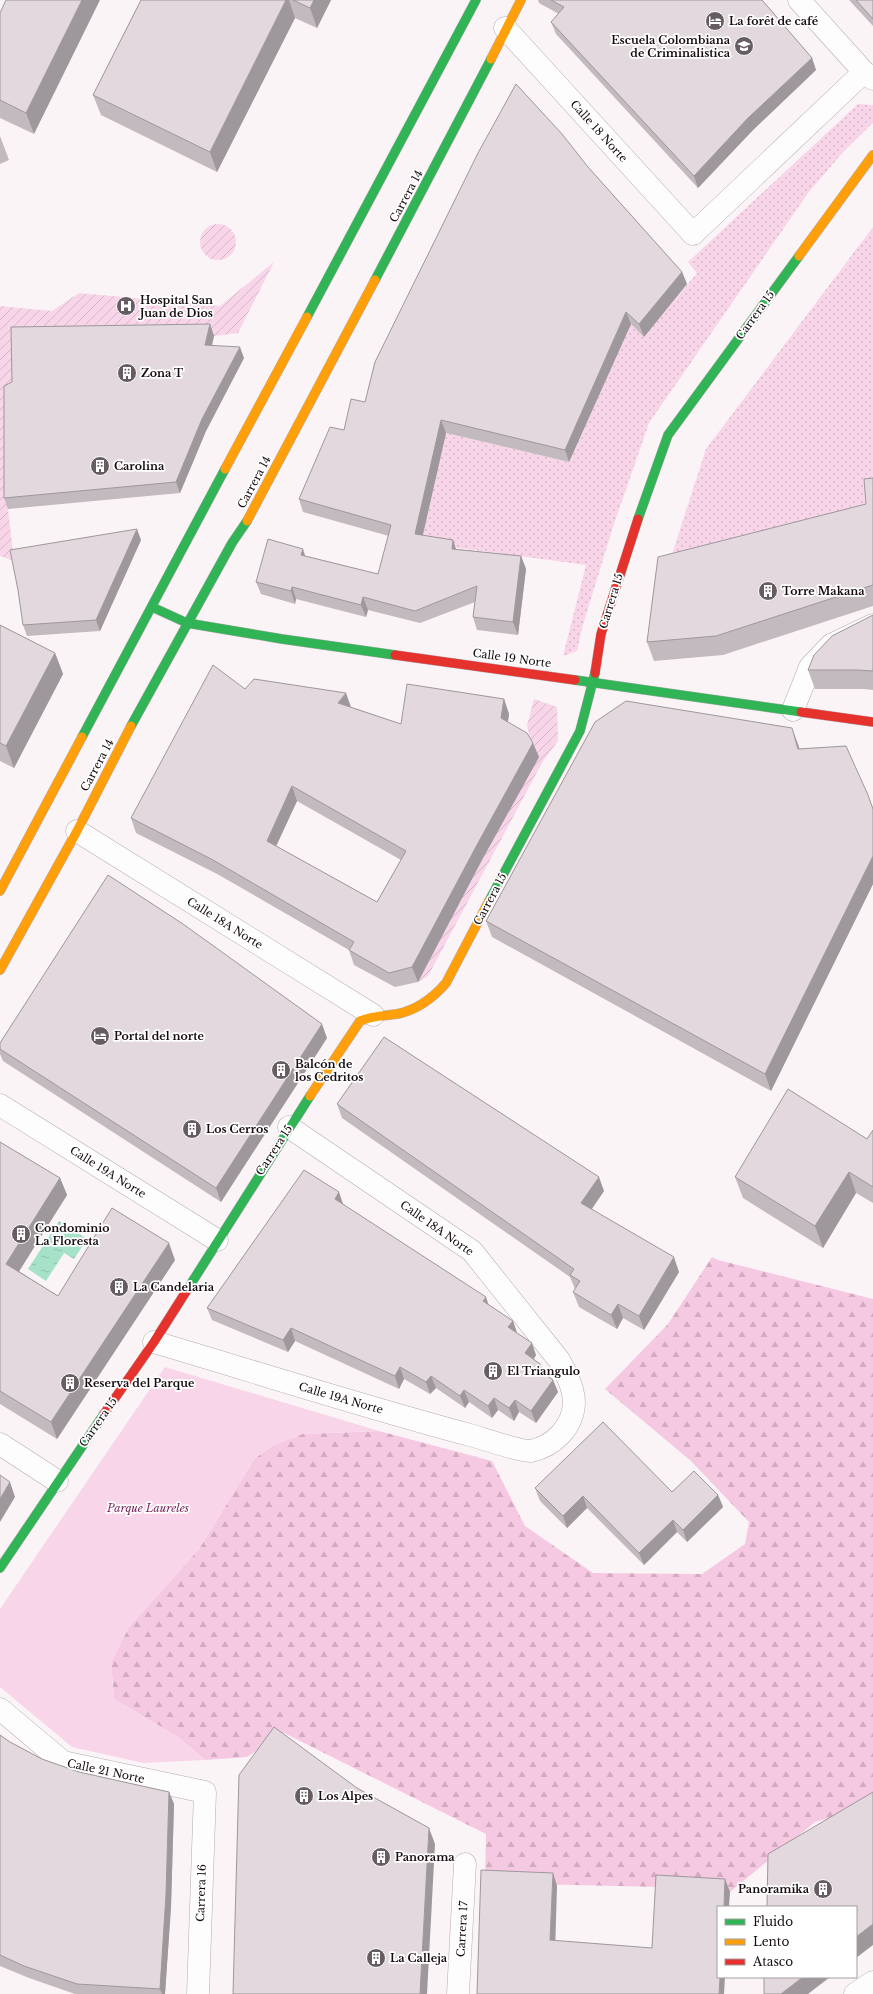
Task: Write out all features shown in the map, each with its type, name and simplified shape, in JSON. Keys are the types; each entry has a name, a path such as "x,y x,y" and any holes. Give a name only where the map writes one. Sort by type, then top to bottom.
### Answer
{"street":[{"path":"0,891 476,0"},
{"name":"Carrera 14","path":"0,970 77,830 187,623 232,543 252,511 446,146 505,28 521,0"},
{"path":"799,0 869,75"},
{"name":"Calle 18 Norte","path":"505,28 694,234 869,75"},
{"name":"Carrera 15","path":"0,1568 57,1481 154,1342 216,1240 360,1021 373,1015 388,1015 423,1005 437,995 446,983 580,731 593,683 601,634 633,532 668,435 873,155"},
{"name":"Calle 19 Norte","path":"152,607 187,623 593,683 873,722"},
{"path":"793,710 810,667 831,645 873,625"},
{"name":"Calle 18A Norte","path":"77,830 373,1015"},
{"name":"Calle 19A Norte","path":"0,1105 216,1240"},
{"name":"Calle 18A Norte","path":"289,1127 472,1251 559,1360 569,1380 574,1402 571,1419 561,1434 548,1446 529,1451"},
{"name":"Calle 19A Norte","path":"154,1342 457,1432 529,1451"},
{"path":"0,1444 57,1481"},
{"name":"Calle 21 Norte","path":"0,1709 63,1762 205,1792"},
{"name":"Carrera 16","path":"198,1994 205,1792"},
{"name":"Carrera 17","path":"458,1994 465,1864"},
{"path":"855,1994 873,1982"}],"green space":[{"path":"858,104 873,105 873,123 844,151 808,193 649,423 613,527 582,628 577,651 563,656 586,565 421,543 446,433 569,462 631,324 644,337 697,273 688,262"},
{"path":"222,224 231,229 235,235 235,249 231,255 222,260 214,260 205,255 201,249 200,238 205,229 211,225"},
{"path":"873,227 873,523 665,576 706,449"},
{"path":"274,262 238,333 214,336 8,509 14,561 0,556 0,306 52,311 79,293 220,306"},
{"path":"534,699 557,707 558,741 543,761 428,976 418,982 483,858 532,748 527,725"},
{"path":"712,1257 718,1260 873,1299 873,1806 815,1822 730,1892 661,1887 485,1883 486,1834 284,1733 247,1757 205,1760 178,1737 114,1699 111,1662 129,1627 199,1549 255,1458 274,1445 302,1434 379,1431 492,1461 525,1526 593,1573 702,1574 745,1544 749,1522 691,1461 605,1389 668,1324"},
{"name":"Parque Laureles","path":"165,1367 379,1431 302,1434 274,1445 255,1458 199,1549 129,1627 111,1662 114,1699 178,1737 205,1760 144,1763 72,1747 0,1687 0,1609"}],"water":[{"path":"59,1221 87,1239 74,1259 64,1253 46,1281 28,1269"}],"building":[{"path":"6,0 82,0 26,113 0,100 0,13"},
{"path":"141,0 286,0 210,152 93,95"},
{"path":"293,0 314,0 310,8"},
{"path":"551,0 762,0 812,58 748,118 694,176 551,22 564,7"},
{"path":"856,0 873,0 873,19"},
{"path":"516,84 562,134 588,167 682,272 639,324 626,312 565,450 441,420 415,534 453,540 452,549 521,556 513,622 473,617 477,586 415,611 363,597 361,605 292,587 291,591 256,582 268,539 303,549 301,555 378,574 391,525 299,499 330,427 344,430 351,399 365,402 375,362 478,153"},
{"path":"210,324 205,345 240,347 202,419 176,482 4,498 4,386 12,382 11,327"},
{"name":"Torre Makana","path":"873,478 873,585 716,636 647,642 658,557 866,504 864,479"},
{"path":"137,529 96,620 23,625 10,550"},
{"path":"873,615 873,671 808,670 814,655 832,636"},
{"path":"0,625 55,653 6,746 0,743"},
{"path":"213,665 245,689 254,679 346,693 338,703 401,724 407,684 504,699 501,718 527,733 533,743 412,967 389,973 349,950 354,942 213,860 131,818","holes":["292,786 406,851 377,902 267,841"]},
{"path":"626,701 792,728 798,749 846,746 868,795 873,809 873,856 765,1074 486,921 595,722"},
{"path":"108,875 183,924 322,1024 216,1188 0,1049 0,1043"},
{"path":"384,1037 599,1177 581,1203 674,1257 639,1316 618,1304 611,1315 573,1292 580,1281 570,1275 574,1269 337,1104"},
{"path":"788,1089 867,1139 873,1130 873,1187 849,1172 815,1226 735,1177"},
{"path":"0,1142 60,1178 6,1264 58,1296 112,1208 169,1243 51,1422 0,1391"},
{"path":"304,1170 339,1192 335,1199 486,1297 483,1301 513,1321 508,1327 532,1343 525,1353 540,1364 537,1368 553,1380 531,1411 515,1400 509,1408 494,1398 488,1406 464,1390 460,1396 431,1376 426,1382 400,1367 395,1376 291,1328 283,1340 207,1308"},
{"path":"603,1422 672,1492 694,1471 718,1495 683,1530 673,1520 639,1553 583,1496 563,1516 535,1488"},
{"path":"0,1475 10,1482 0,1499"},
{"path":"274,1727 357,1788 429,1828 420,1994 233,1994 239,1775"},
{"path":"0,1735 42,1759 79,1772 169,1792 166,1895 160,1989 77,1984 24,1966 0,1955"},
{"name":"Panoramika","path":"873,1792 873,1924 857,1936 857,1906 767,1906 768,1854"},
{"path":"481,1870 553,1873 550,1940 652,1948 656,1875 725,1879 724,1906 717,1906 717,1978 720,1978 719,1994 477,1994"},
{"path":"764,1978 802,1978 781,1994 764,1994"}],"traffic: fast":[{"path":"307,317 476,0"},
{"path":"375,280 491,59"},
{"path":"638,519 668,435 799,256"},
{"path":"82,737 225,469"},
{"path":"131,726 232,543 247,521"},
{"path":"152,607 187,623 282,639 395,655"},
{"path":"489,901 580,731 595,673"},
{"path":"575,680 801,712"},
{"path":"187,1290 310,1096"},
{"path":"0,1568 104,1414"}],"traffic: slow":[{"path":"491,59 521,0"},
{"path":"799,256 873,155"},
{"path":"247,521 375,280"},
{"path":"225,469 307,317"},
{"path":"0,970 77,831 131,726"},
{"path":"0,891 82,737"},
{"path":"310,1096 360,1021 411,1010 424,1003 446,983 489,901"}],"traffic: jam":[{"path":"595,673 601,634 638,519"},
{"path":"395,655 575,680"},
{"path":"801,712 873,722"},
{"path":"104,1414 154,1342 187,1290"}],"place":[{"name":"La forêt de café","path":"715,21"},
{"name":"Escuela Colombiana de Criminalistica","path":"744,46"},
{"name":"Hospital San Juan de Dios","path":"126,306"},
{"name":"Zona T","path":"127,373"},
{"name":"Carolina","path":"100,466"},
{"name":"Torre Makana","path":"768,591"},
{"name":"Portal del norte","path":"100,1036"},
{"name":"Balcón de los Cedritos","path":"281,1070"},
{"name":"Los Cerros","path":"192,1129"},
{"name":"Condominio La Floresta","path":"21,1234"},
{"name":"La Candelaria","path":"119,1287"},
{"name":"El Triangulo","path":"493,1371"},
{"name":"Reserva del Parque","path":"70,1383"},
{"name":"Los Alpes","path":"304,1796"},
{"name":"Panorama","path":"381,1857"},
{"name":"Panoramika","path":"823,1889"},
{"name":"La Calleja","path":"376,1958"}]}
